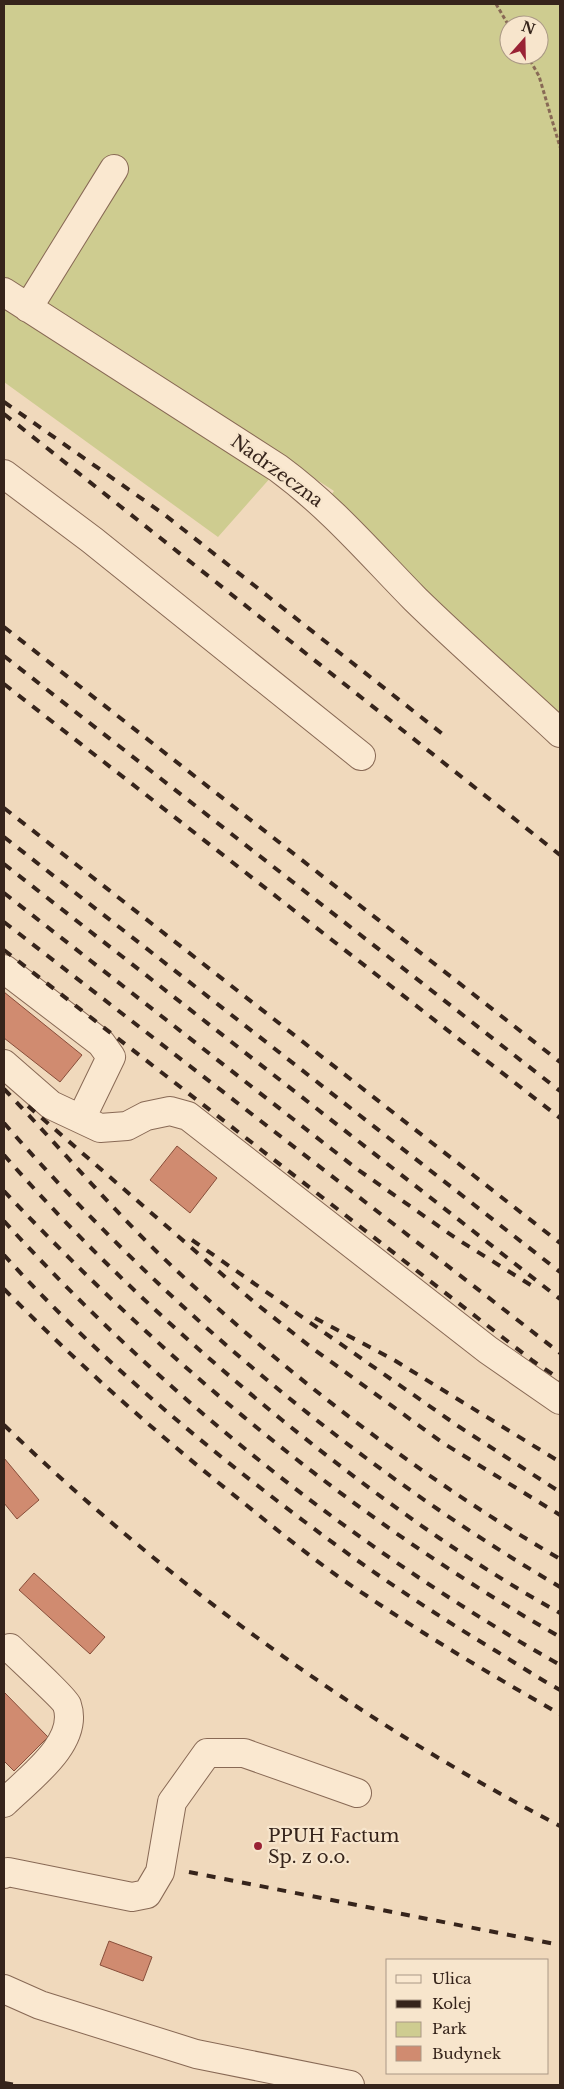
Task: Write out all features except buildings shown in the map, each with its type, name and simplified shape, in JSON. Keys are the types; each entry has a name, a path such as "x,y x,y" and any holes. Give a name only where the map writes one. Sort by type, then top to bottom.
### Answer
{"street":[{"path":"28,308 114,169"},
{"name":"Nadrzeczna","path":"4,292 278,468 308,490 335,515 416,599 560,733"},
{"path":"4,474 92,540 360,756"},
{"path":"4,969 101,1043 111,1057 81,1120"},
{"path":"4,1064 52,1105 100,1128 127,1126 146,1116 170,1111 188,1116 480,1344 560,1400"},
{"path":"4,1803 58,1750 69,1725 67,1704 10,1648"},
{"path":"4,1874 8,1872 132,1896 147,1894 160,1872 172,1802 207,1753 244,1753 357,1793"},
{"path":"4,1989 40,2005 196,2054 350,2085"}],"path":[{"path":"496,4 502,15"},
{"path":"533,65 539,76 560,147"}],"green space":[{"path":"4,4 560,4 560,727 327,501 334,491 4,278"},
{"path":"4,305 272,476 218,537 4,382"}],"railway":[{"path":"4,402 165,515 445,736"},
{"path":"4,414 560,855"},
{"path":"4,627 560,1062"},
{"path":"4,656 560,1091"},
{"path":"4,684 560,1118"},
{"path":"4,808 560,1243"},
{"path":"4,837 560,1272"},
{"path":"4,864 560,1299"},
{"path":"4,893 357,1169 457,1239 537,1289"},
{"path":"4,922 560,1353"},
{"path":"4,950 533,1361 560,1379"},
{"path":"4,1089 136,1231 250,1337 349,1417 401,1455 506,1526 560,1559"},
{"path":"28,1106 254,1302 312,1348 443,1443 560,1515"},
{"path":"4,1123 128,1255 264,1377 335,1434 408,1488 483,1539 560,1587"},
{"path":"4,1155 69,1226 137,1293 282,1420 417,1522 487,1570 560,1613"},
{"path":"4,1191 66,1255 131,1317 197,1377 266,1435 336,1490 409,1542 483,1591 560,1637"},
{"path":"4,1221 65,1285 129,1347 265,1465 409,1571 484,1620 560,1665"},
{"path":"192,1240 458,1426 560,1492"},
{"path":"4,1255 41,1295 121,1371 162,1408 248,1478 395,1587 560,1690"},
{"path":"4,1289 60,1344 148,1424 302,1550 350,1585 414,1627 560,1714"},
{"path":"315,1318 394,1360 560,1462"},
{"path":"4,1425 67,1484 132,1540 199,1594 268,1645 338,1694 411,1741 485,1785 560,1826"},
{"path":"189,1872 560,1945"},
{"path":"4,2083 16,2085"}],"place":[{"name":"PPUH Factum Sp. z o.o.","path":"258,1846"}]}
